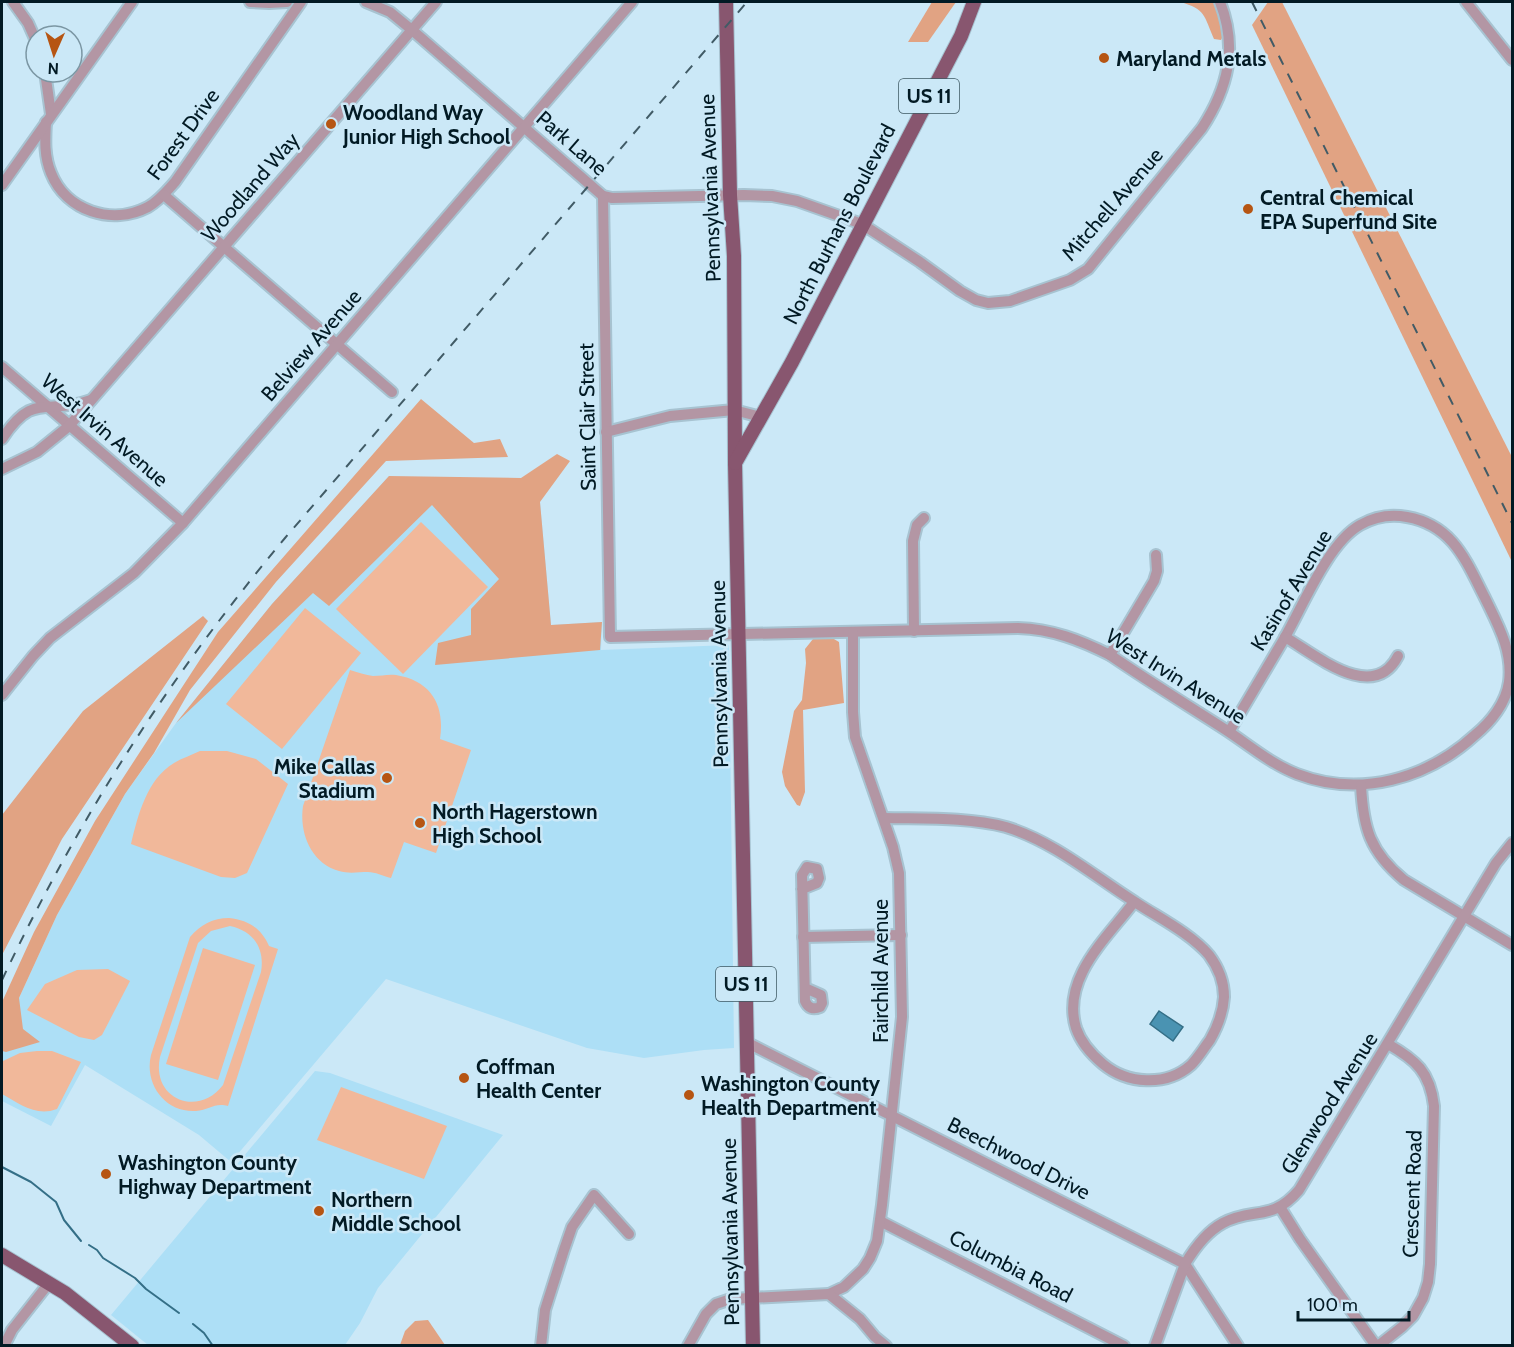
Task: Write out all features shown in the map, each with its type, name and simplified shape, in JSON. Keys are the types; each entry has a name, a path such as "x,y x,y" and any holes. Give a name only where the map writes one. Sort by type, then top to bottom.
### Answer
{"main road":[{"name":"Pennsylvania Avenue","path":"726,2 730,195 734,256 734,410 753,1346"},
{"name":"North Burhans Boulevard","path":"735,463 792,362 960,36 974,2"},
{"path":"2,1255 88,1310 132,1346"}],"street":[{"path":"13,2 28,24"},
{"path":"2,185 132,2"},
{"path":"249,2 287,2"},
{"name":"Forest Drive","path":"46,84 49,118 46,156 56,184 76,204 88,211 102,214 127,214 149,207 164,195 301,2"},
{"name":"Park Lane","path":"366,2 390,12 412,30 603,196 612,198 772,196 796,201 862,224"},
{"name":"Woodland Way","path":"2,469 37,452 69,426 436,2"},
{"name":"Belview Avenue","path":"2,695 50,638 134,573 183,523 632,2"},
{"name":"Mitchell Avenue","path":"862,224 976,300 988,303 1010,301 1079,276 1088,269 1202,128 1214,108 1223,88 1229,50 1225,15 1220,2"},
{"path":"1467,2 1512,60"},
{"path":"164,195 392,392"},
{"name":"Saint Clair Street","path":"603,196 610,637"},
{"name":"West Irvin Avenue","path":"2,367 183,523"},
{"path":"2,439 18,418 33,408 67,406 94,399"},
{"path":"606,432 670,416 734,410 761,417"},
{"name":"Kasinof Avenue","path":"1229,732 1332,553 1347,534 1371,520 1385,516 1416,519 1432,525 1454,543 1464,557 1498,625 1509,654 1509,684 1505,697 1490,721 1481,730"},
{"path":"914,631 913,541 917,525 924,518"},
{"path":"1110,655 1154,581 1156,555"},
{"name":"West Irvin Avenue","path":"610,637 1032,629 1067,636 1110,655 1262,756 1295,774 1324,782 1361,785 1404,777 1439,763 1456,752 1481,730"},
{"name":"Fairchild Avenue","path":"829,1294 844,1287 863,1269 877,1241 902,1017 899,873 884,818 855,737 853,632"},
{"path":"1285,637 1343,672 1356,676 1378,675 1387,671 1398,656"},
{"path":"1361,785 1362,811 1366,827 1371,842 1381,857 1404,880 1512,945"},
{"path":"884,818 992,824 1021,832 1057,851 1134,902 1198,945 1209,956 1221,976 1224,995 1220,1020 1215,1031 1190,1065 1174,1075 1150,1080 1117,1074 1100,1062 1081,1039 1073,1012 1074,992 1084,968 1134,902"},
{"name":"Glenwood Avenue","path":"1155,1346 1185,1264 1198,1247 1222,1223 1280,1207 1299,1190 1496,863 1512,843"},
{"path":"802,889 805,988"},
{"path":"803,938 901,935"},
{"name":"Beechwood Drive","path":"748,1043 1185,1264"},
{"name":"Crescent Road","path":"1377,1346 1413,1316 1423,1298 1430,1264 1434,1106 1432,1090 1418,1064 1388,1044"},
{"path":"541,1346 545,1311 572,1227 594,1195 629,1234"},
{"path":"1280,1207 1300,1239 1377,1346"},
{"name":"Columbia Road","path":"880,1221 1124,1346"},
{"path":"1185,1264 1238,1346"},
{"path":"4,1346 12,1330 49,1283"},
{"path":"688,1346 706,1314 716,1304 731,1299 829,1294 860,1319 886,1346"}],"shaded area":[{"path":"932,2 956,2 928,42 908,42"},
{"path":"1180,2 1217,2 1224,34 1221,40 1214,39 1200,11"},
{"path":"1268,2 1282,2 1512,457 1512,562 1252,25"},
{"path":"421,399 474,443 500,439 508,457 386,461 276,582 190,690 154,753 125,794 57,915 19,998 23,1029 40,1042 6,1052 2,1051 2,1002 34,932 95,821 218,632"},
{"path":"557,454 570,461 540,502 551,625 602,622 600,650 435,665 438,643 471,635 471,609 499,579 432,505 329,606 313,593 176,723 272,604 389,476 521,478"},
{"name":"North Hagerstown High School","path":"389,476 540,502 551,625 602,622 601,650 729,645 734,1048 644,1058 587,1048 386,979 231,1162 199,1135 85,1065 51,1126 2,1101 2,1027 19,998 57,915 125,794 176,723 272,604"},
{"path":"421,522 488,587 403,674 336,609"},
{"path":"305,608 361,653 282,749 226,704"},
{"path":"203,616 208,621 62,839 2,955 2,815 83,711"},
{"path":"827,635 839,642 844,703 803,710 805,792 800,806 785,786 782,772 794,711 802,700 806,663 805,649 813,639"},
{"name":"Mike Callas Stadium","path":"350,670 373,676 396,675 419,683 427,689 438,706 440,739 471,750 436,853 404,842 391,878 371,872 343,872 329,867 314,854 303,826 303,806"},
{"path":"200,751 227,751 256,759 288,784 247,873 235,878 221,877 131,844 145,799 157,778 174,763"},
{"path":"229,918 253,926 262,934 269,946 278,949 228,1106 219,1105 196,1111 185,1110 166,1102 159,1095 151,1076 151,1055 190,937 207,923","holes":["230,926 238,928 256,942 262,964 223,1085 213,1095 201,1100 190,1102 179,1099 169,1093 163,1084 159,1072 160,1057 198,943 211,931"]},
{"path":"203,948 255,965 218,1080 166,1064"},
{"path":"108,969 130,981 102,1035 94,1040 79,1037 27,1010 45,984 77,970"},
{"path":"1159,1011 1183,1027 1173,1041 1150,1024"},
{"path":"52,1051 81,1062 57,1109 35,1110 2,1094 3,1061 20,1053"},
{"name":"Northern Middle School","path":"315,1071 330,1073 503,1135 378,1288 360,1323 345,1345 148,1345 111,1315"},
{"path":"341,1087 447,1126 424,1179 317,1140"},
{"path":"428,1320 445,1345 400,1345 405,1331 415,1321"}],"waterway":[{"path":"2,1167 31,1182 56,1202 64,1220 81,1241"},
{"path":"89,1245 103,1258 135,1278 179,1313"},
{"path":"193,1324 204,1333 213,1346"}],"railway":[{"path":"2,980 62,862 95,805 165,696 243,590 285,538 747,2"},
{"path":"1252,2 1512,523"}],"place":[{"name":"Maryland Metals","path":"1104,58"},
{"name":"Woodland Way Junior High School","path":"331,124"},
{"name":"Central Chemical EPA Superfund Site","path":"1248,209"},
{"name":"Mike Callas Stadium","path":"387,778"},
{"name":"North Hagerstown High School","path":"420,823"},
{"name":"Coffman Health Center","path":"464,1078"},
{"name":"Washington County Health Department","path":"689,1095"},
{"name":"Washington County Highway Department","path":"106,1174"},
{"name":"Northern Middle School","path":"319,1211"}]}
